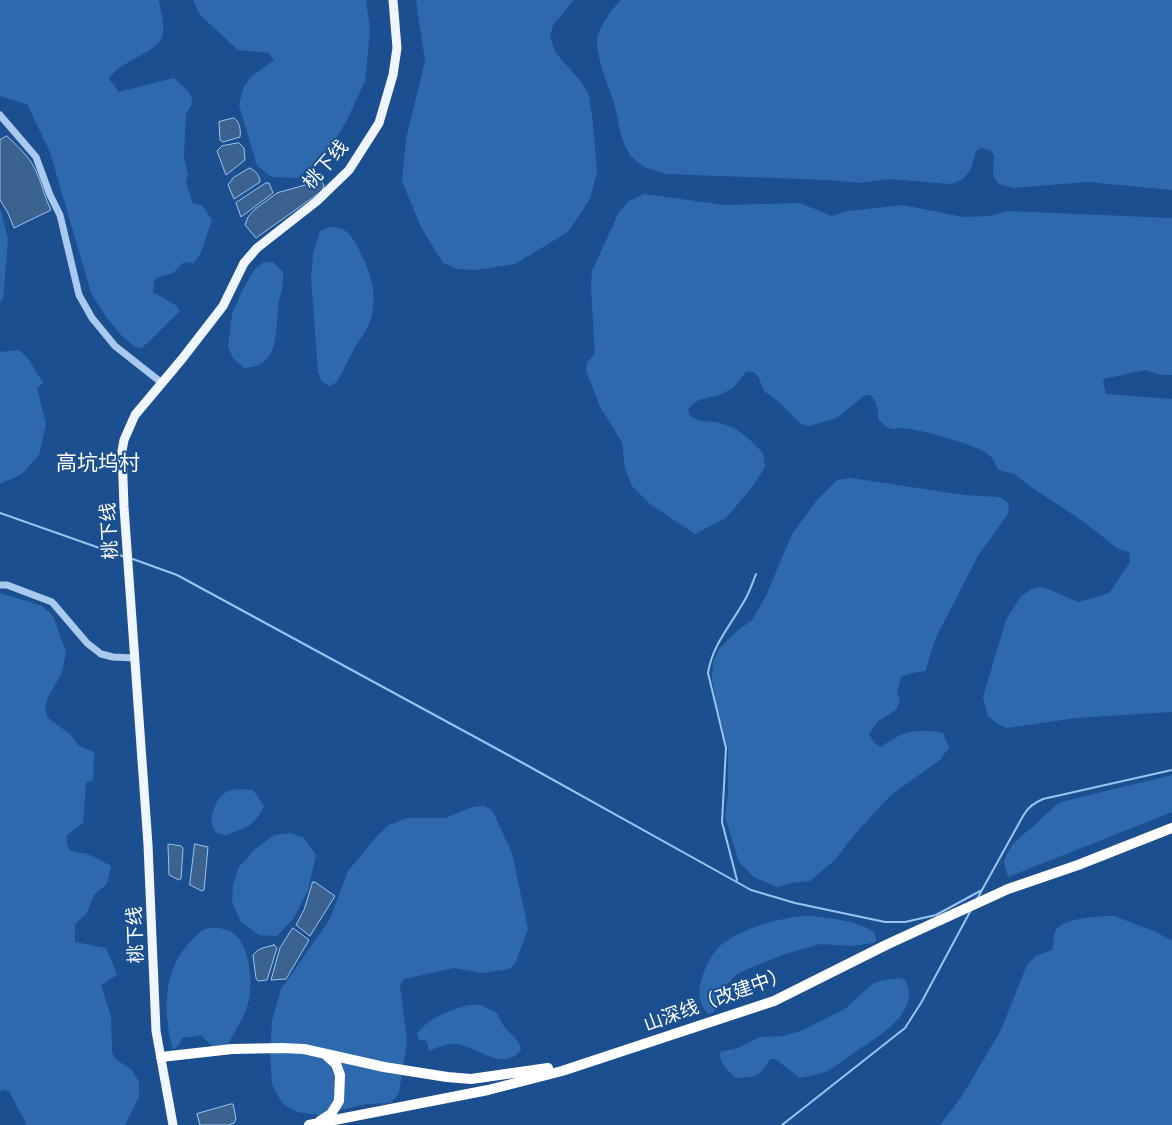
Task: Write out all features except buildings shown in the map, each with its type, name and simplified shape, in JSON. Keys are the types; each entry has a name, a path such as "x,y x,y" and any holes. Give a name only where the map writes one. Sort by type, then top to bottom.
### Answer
{"highway":[{"name":"山深线（改建中）","path":"313,1124 488,1090 562,1071 774,1001 888,944 1008,889 1078,866 1172,828"},
{"path":"161,1057 232,1049 282,1048 304,1050 422,1074 471,1079 528,1072 620,1052"},
{"path":"313,1124 331,1114 339,1101 340,1075 336,1064 326,1055"}],"main road":[{"name":"桃下线","path":"173,1125 156,1031 148,845 127,562 122,451 124,440 135,415 200,338 223,306 244,263 267,239 317,201 349,170 379,123 393,74 397,48 393,0"}],"street":[{"path":"0,115 36,157 50,195 60,214 79,294 92,318 115,346 162,383"},
{"path":"0,585 7,585 52,602 87,643 101,654 113,657 134,658"}],"shaded area":[{"path":"0,0 159,0 163,25 161,39 151,49 120,67 109,79 119,92 174,78 188,91 192,97 191,106 186,114 184,156 188,175 186,183 193,204 202,205 212,220 200,255 193,263 184,262 173,273 155,278 153,292 177,306 180,311 142,348 135,347 121,335 107,318 91,293 50,152 27,104 0,96"},
{"path":"193,0 366,0 370,30 365,81 346,122 323,159 297,178 272,177 257,166 239,105 244,86 253,75 274,60 269,53 238,50 200,15"},
{"path":"416,0 574,0 553,25 550,36 555,52 581,82 589,95 597,172 590,199 568,232 515,264 476,270 457,269 443,263 421,227 402,181 406,139 425,61"},
{"path":"621,0 1172,0 1172,190 1088,182 1013,188 999,184 993,175 994,155 990,150 981,148 976,151 971,169 963,179 951,184 889,179 859,183 828,180 666,174 652,170 636,161 625,145 598,50 597,38 599,32 609,14"},
{"path":"234,118 240,127 240,137 223,142 220,140 219,122"},
{"path":"7,136 30,160 51,210 14,228 0,200 0,140"},
{"path":"239,143 244,148 245,160 226,175 217,151 222,146"},
{"path":"250,168 257,174 260,182 234,199 228,185 233,178"},
{"path":"321,181 324,185 322,191 256,238 245,225 248,217 254,210 277,193"},
{"path":"266,183 269,183 273,193 241,217 236,203"},
{"path":"644,194 725,205 800,203 832,216 848,211 903,205 963,217 990,216 1006,211 1172,218 1172,375 1162,375 1145,370 1104,379 1103,382 1106,394 1172,399 1172,712 1076,718 1007,728 996,723 988,716 983,697 1006,620 1021,596 1032,589 1043,587 1078,602 1109,593 1130,562 1129,552 1117,548 1081,520 1031,487 1015,474 998,470 991,457 983,451 926,432 887,427 878,419 875,400 870,395 865,395 837,418 809,426 801,424 779,402 764,391 758,376 754,372 746,372 733,388 719,395 699,400 691,405 688,410 690,416 700,421 717,422 734,428 747,437 763,453 765,467 753,486 726,518 695,534 650,504 632,486 625,469 622,442 600,407 586,371 587,363 595,353 591,288 592,271 619,212 629,201"},
{"path":"0,208 8,239 3,299 0,303"},
{"path":"330,227 344,230 355,243 372,282 374,300 368,327 337,382 329,386 321,381 318,371 311,278 313,255 320,231"},
{"path":"264,262 273,262 283,272 274,346 271,353 260,364 244,368 233,358 228,347 232,314 243,289 255,269"},
{"path":"19,350 28,358 43,383 37,388 46,424 39,455 22,474 0,484 0,352"},
{"path":"851,478 964,495 999,497 1008,503 1009,512 978,556 936,637 925,671 901,677 897,693 900,701 896,710 878,721 869,734 874,743 881,747 896,737 910,732 943,733 949,747 941,759 891,795 854,835 835,860 810,881 777,887 754,877 739,862 725,817 728,794 728,749 712,679 713,662 720,648 737,631 752,620 766,596 792,534 817,500 837,480"},
{"path":"0,593 42,606 53,616 66,652 62,673 48,697 45,709 48,718 71,735 78,745 94,752 93,780 86,783 83,823 67,835 67,845 71,851 88,854 111,866 107,884 94,895 86,914 75,924 75,942 106,948 117,975 101,985 111,1017 112,1052 115,1059 132,1070 139,1082 139,1097 125,1125 27,1125 9,1091 4,1090 0,1092"},
{"path":"1172,775 1172,812 1008,877 1004,863 1009,850 1021,836 1061,802"},
{"path":"239,789 253,790 264,806 257,819 250,825 226,835 219,834 214,830 212,823 214,808 222,795 228,791"},
{"path":"484,806 492,810 512,853 528,929 515,964 509,969 482,973 454,968 404,979 400,985 407,1042 399,1093 391,1103 367,1104 319,1115 297,1112 282,1103 272,1084 270,1054 272,1021 281,989 330,919 348,871 378,835 389,825 407,818 446,818 472,807"},
{"path":"290,833 304,838 316,855 308,890 294,918 277,936 259,935 241,922 232,902 233,884 239,867 254,850 274,835"},
{"path":"169,844 183,848 181,879 179,880 169,875"},
{"path":"195,844 208,847 204,890 202,891 190,885"},
{"path":"313,882 335,896 310,936 296,925 304,910"},
{"path":"808,916 850,922 873,932 876,941 852,946 820,944 785,954 750,968 737,974 722,989 717,997 713,1013 708,1014 700,997 700,983 709,960 721,945 740,933 763,924"},
{"path":"1114,916 1156,932 1172,941 1172,1125 940,1125 962,1096 1001,1030 1027,965 1036,956 1052,950 1056,930 1060,926 1074,920"},
{"path":"219,928 233,933 244,947 250,978 247,1007 227,1045 212,1046 201,1035 182,1038 179,1045 173,1050 167,1007 170,978 175,964 182,952 200,932"},
{"path":"293,928 309,940 286,979 271,980 280,948"},
{"path":"274,945 277,948 267,980 258,981 253,955 260,949"},
{"path":"899,978 905,980 909,992 902,1014 883,1033 827,1071 800,1078 775,1059 770,1059 756,1075 735,1078 723,1065 719,1054 722,1051 736,1049 760,1037 784,1036 803,1030 845,1009 872,984"},
{"path":"469,1005 481,1005 497,1013 503,1025 519,1043 521,1050 515,1056 499,1059 457,1044 447,1045 430,1051 425,1040 419,1040 417,1034 427,1023 447,1012"},
{"path":"233,1104 236,1119 234,1123 228,1125 200,1125 197,1114"}],"waterway":[{"path":"0,513 125,557"},
{"path":"130,558 177,575 521,762 751,890 795,903 885,922 905,922 936,915 982,890"},
{"path":"737,880 722,822 726,748 708,673 717,645 745,600 756,574"},
{"path":"977,899 1023,816 1034,804 1043,799 1172,770"},
{"path":"782,1125 905,1028 921,1003 971,910"}],"district":[{"name":"高坑坞村","path":"98,464"}]}
